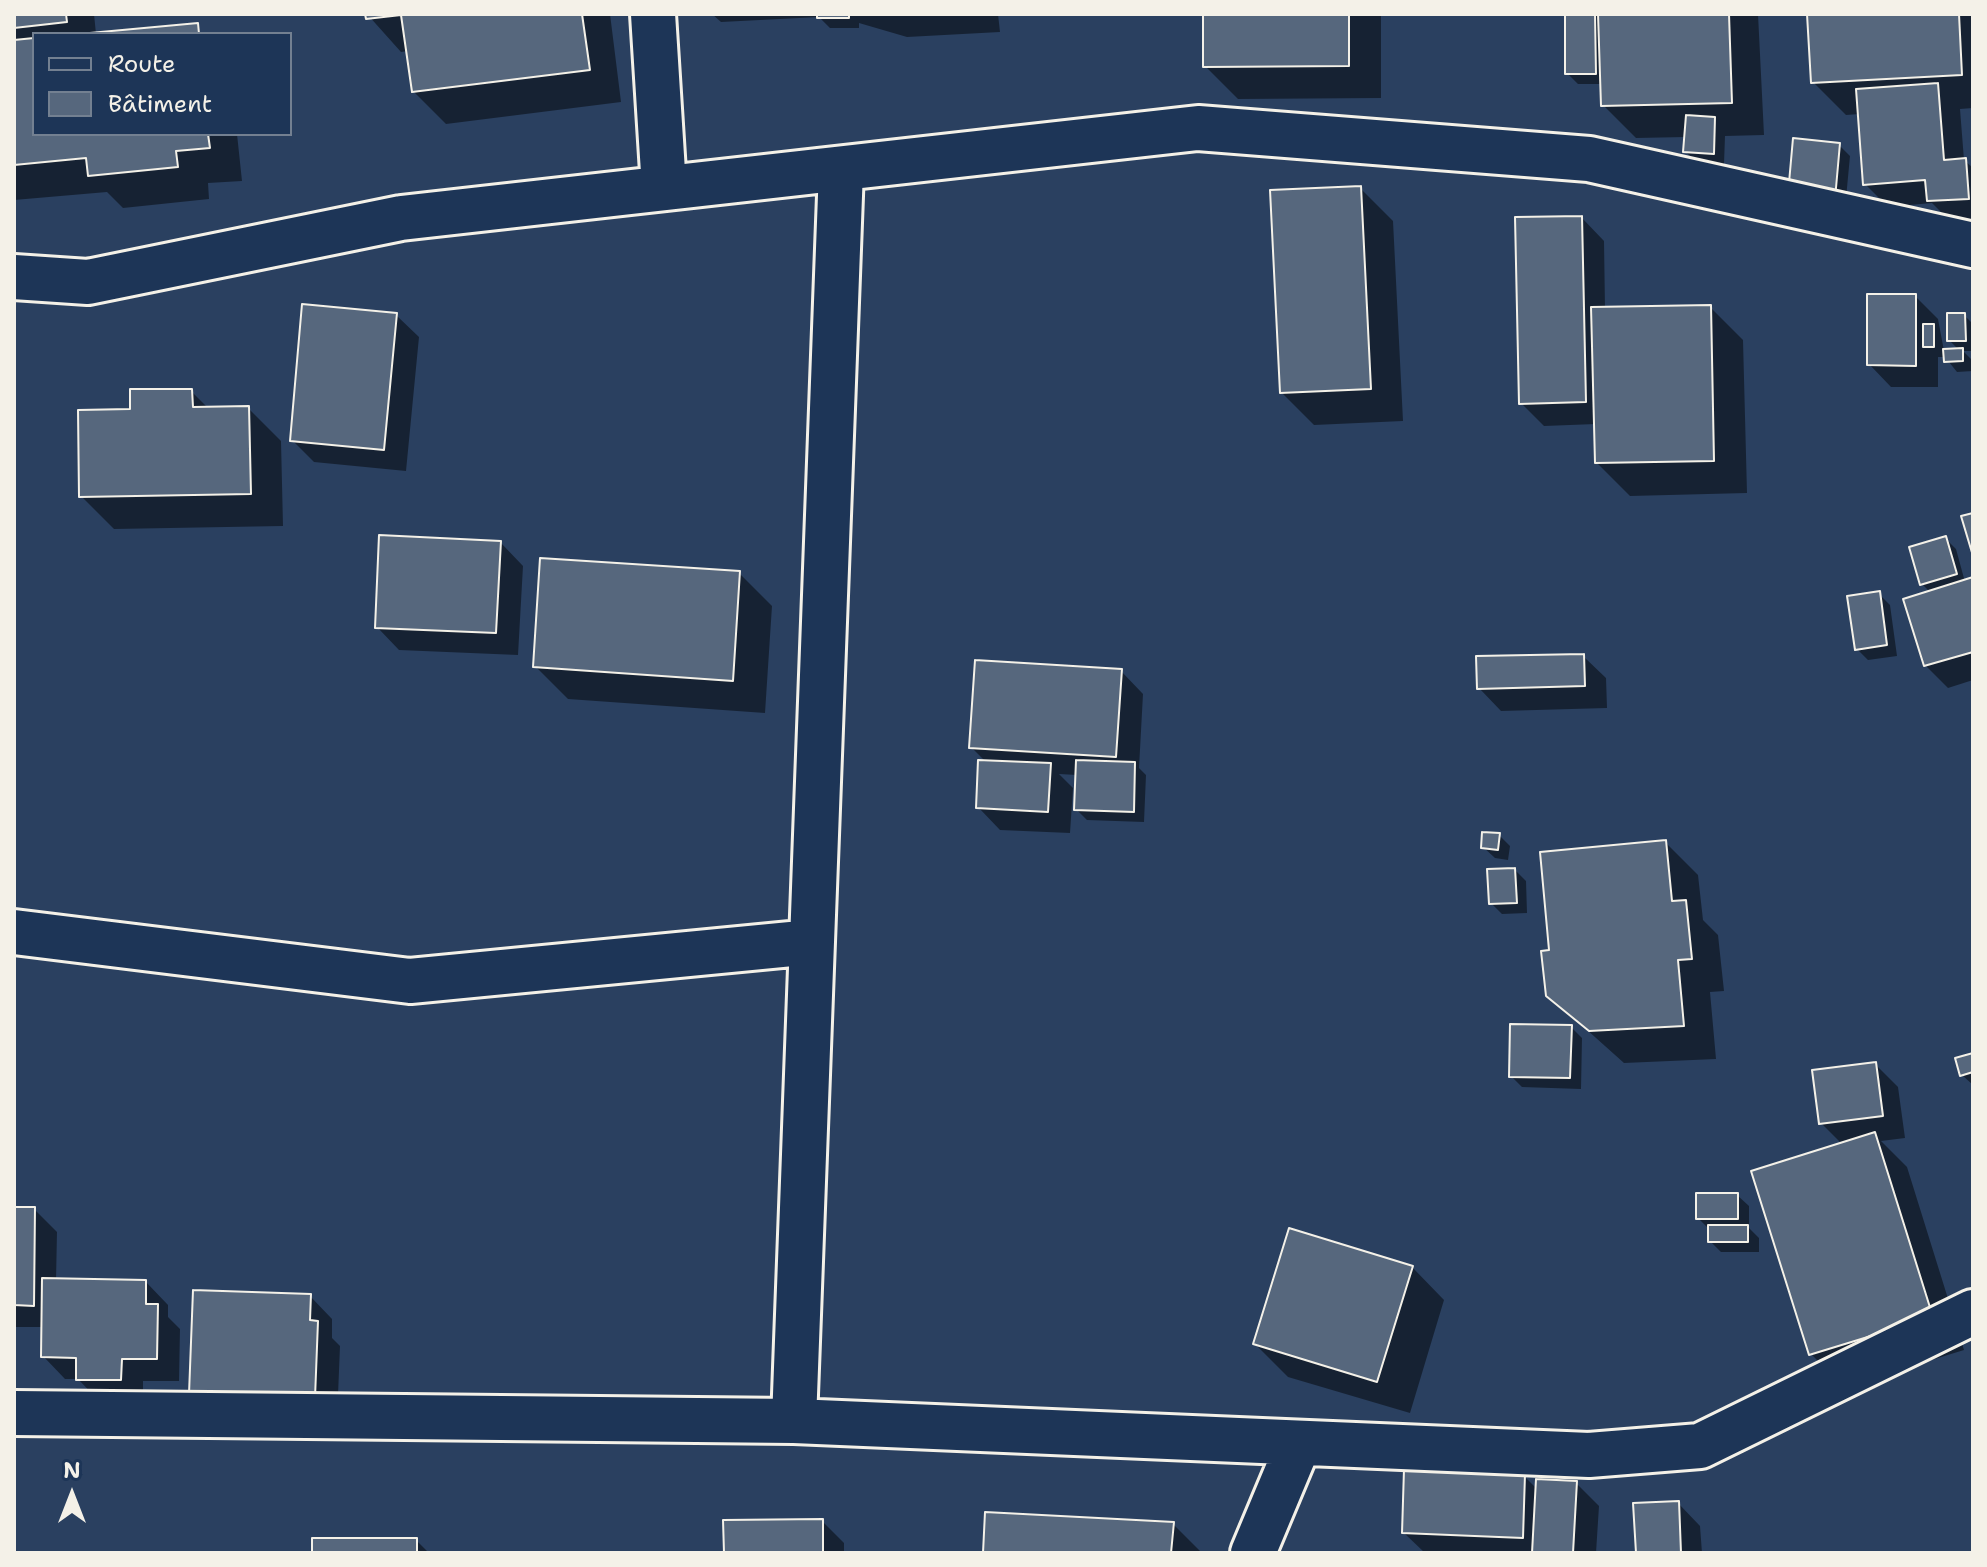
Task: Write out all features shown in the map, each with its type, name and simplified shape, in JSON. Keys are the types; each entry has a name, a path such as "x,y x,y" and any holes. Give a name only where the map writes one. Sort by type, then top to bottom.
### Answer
{"street":[{"path":"653,14 664,188"},
{"path":"14,277 88,282 401,218 1198,128 1589,159 1973,245"},
{"path":"794,1421 841,169"},
{"path":"14,932 410,981 812,942"},
{"path":"14,1413 794,1421 1589,1455 1700,1446 1973,1312"},
{"path":"1253,1553 1299,1443"}],"building":[{"path":"14,14 66,14 67,22 14,28"},
{"path":"365,14 582,14 590,70 412,92 401,15 366,19"},
{"path":"817,14 849,14 849,18 817,18"},
{"path":"1203,14 1349,14 1349,66 1203,67"},
{"path":"1565,14 1595,14 1596,74 1565,74"},
{"path":"1598,14 1729,14 1732,103 1601,106"},
{"path":"1807,14 1959,14 1962,75 1811,83"},
{"path":"198,23 199,32 101,32"},
{"path":"32,38 32,136 208,136 210,148 176,151 178,167 88,176 86,158 14,165 14,40"},
{"path":"1938,83 1944,160 1966,158 1969,199 1927,201 1925,180 1863,185 1856,89"},
{"path":"1686,115 1715,117 1714,154 1683,152"},
{"path":"1793,138 1840,143 1835,199 1788,194"},
{"path":"1361,186 1371,389 1280,393 1270,190"},
{"path":"1582,216 1586,402 1519,404 1515,217"},
{"path":"1867,294 1916,294 1916,366 1867,365"},
{"path":"302,304 397,313 384,450 290,441"},
{"path":"1711,305 1714,461 1595,463 1591,307"},
{"path":"1947,313 1965,313 1966,341 1947,341"},
{"path":"1923,324 1934,324 1934,347 1923,347"},
{"path":"1963,348 1963,361 1944,362 1943,349"},
{"path":"130,389 192,389 193,407 249,406 251,494 79,497 78,410 130,409"},
{"path":"1973,513 1973,556 1961,516"},
{"path":"379,535 501,541 496,633 375,628"},
{"path":"1946,536 1957,574 1920,585 1909,547"},
{"path":"540,558 740,571 733,681 533,667"},
{"path":"1973,577 1973,652 1924,666 1903,599"},
{"path":"1880,591 1887,645 1855,650 1847,596"},
{"path":"1584,654 1585,686 1477,689 1476,656"},
{"path":"975,660 1122,669 1116,757 969,748"},
{"path":"978,760 1051,763 1048,812 976,808"},
{"path":"1076,760 1135,762 1134,812 1074,810"},
{"path":"1482,832 1500,833 1498,850 1481,848"},
{"path":"1666,840 1672,901 1686,900 1692,959 1678,960 1684,1026 1589,1031 1546,996 1541,951 1549,950 1540,852"},
{"path":"1515,868 1517,903 1489,904 1487,869"},
{"path":"1510,1024 1572,1025 1570,1078 1509,1077"},
{"path":"1973,1053 1973,1072 1960,1076 1955,1058"},
{"path":"1876,1062 1883,1116 1819,1124 1812,1070"},
{"path":"1875,1132 1933,1317 1809,1355 1751,1171"},
{"path":"1696,1193 1738,1193 1738,1219 1696,1219"},
{"path":"14,1207 35,1207 34,1306 14,1305"},
{"path":"1708,1225 1748,1225 1748,1242 1708,1242"},
{"path":"1289,1228 1413,1266 1377,1382 1253,1344"},
{"path":"42,1278 146,1280 146,1304 158,1304 157,1359 122,1359 121,1380 76,1380 76,1358 41,1357"},
{"path":"193,1290 311,1294 310,1320 318,1321 315,1398 189,1394"},
{"path":"1404,1469 1525,1474 1523,1538 1402,1533"},
{"path":"1536,1479 1577,1481 1573,1553 1532,1553"},
{"path":"1679,1501 1681,1553 1636,1553 1633,1503"},
{"path":"985,1512 1174,1522 1171,1553 983,1553"},
{"path":"823,1519 823,1553 724,1553 723,1520"},
{"path":"312,1538 417,1538 417,1553 312,1553"}]}
